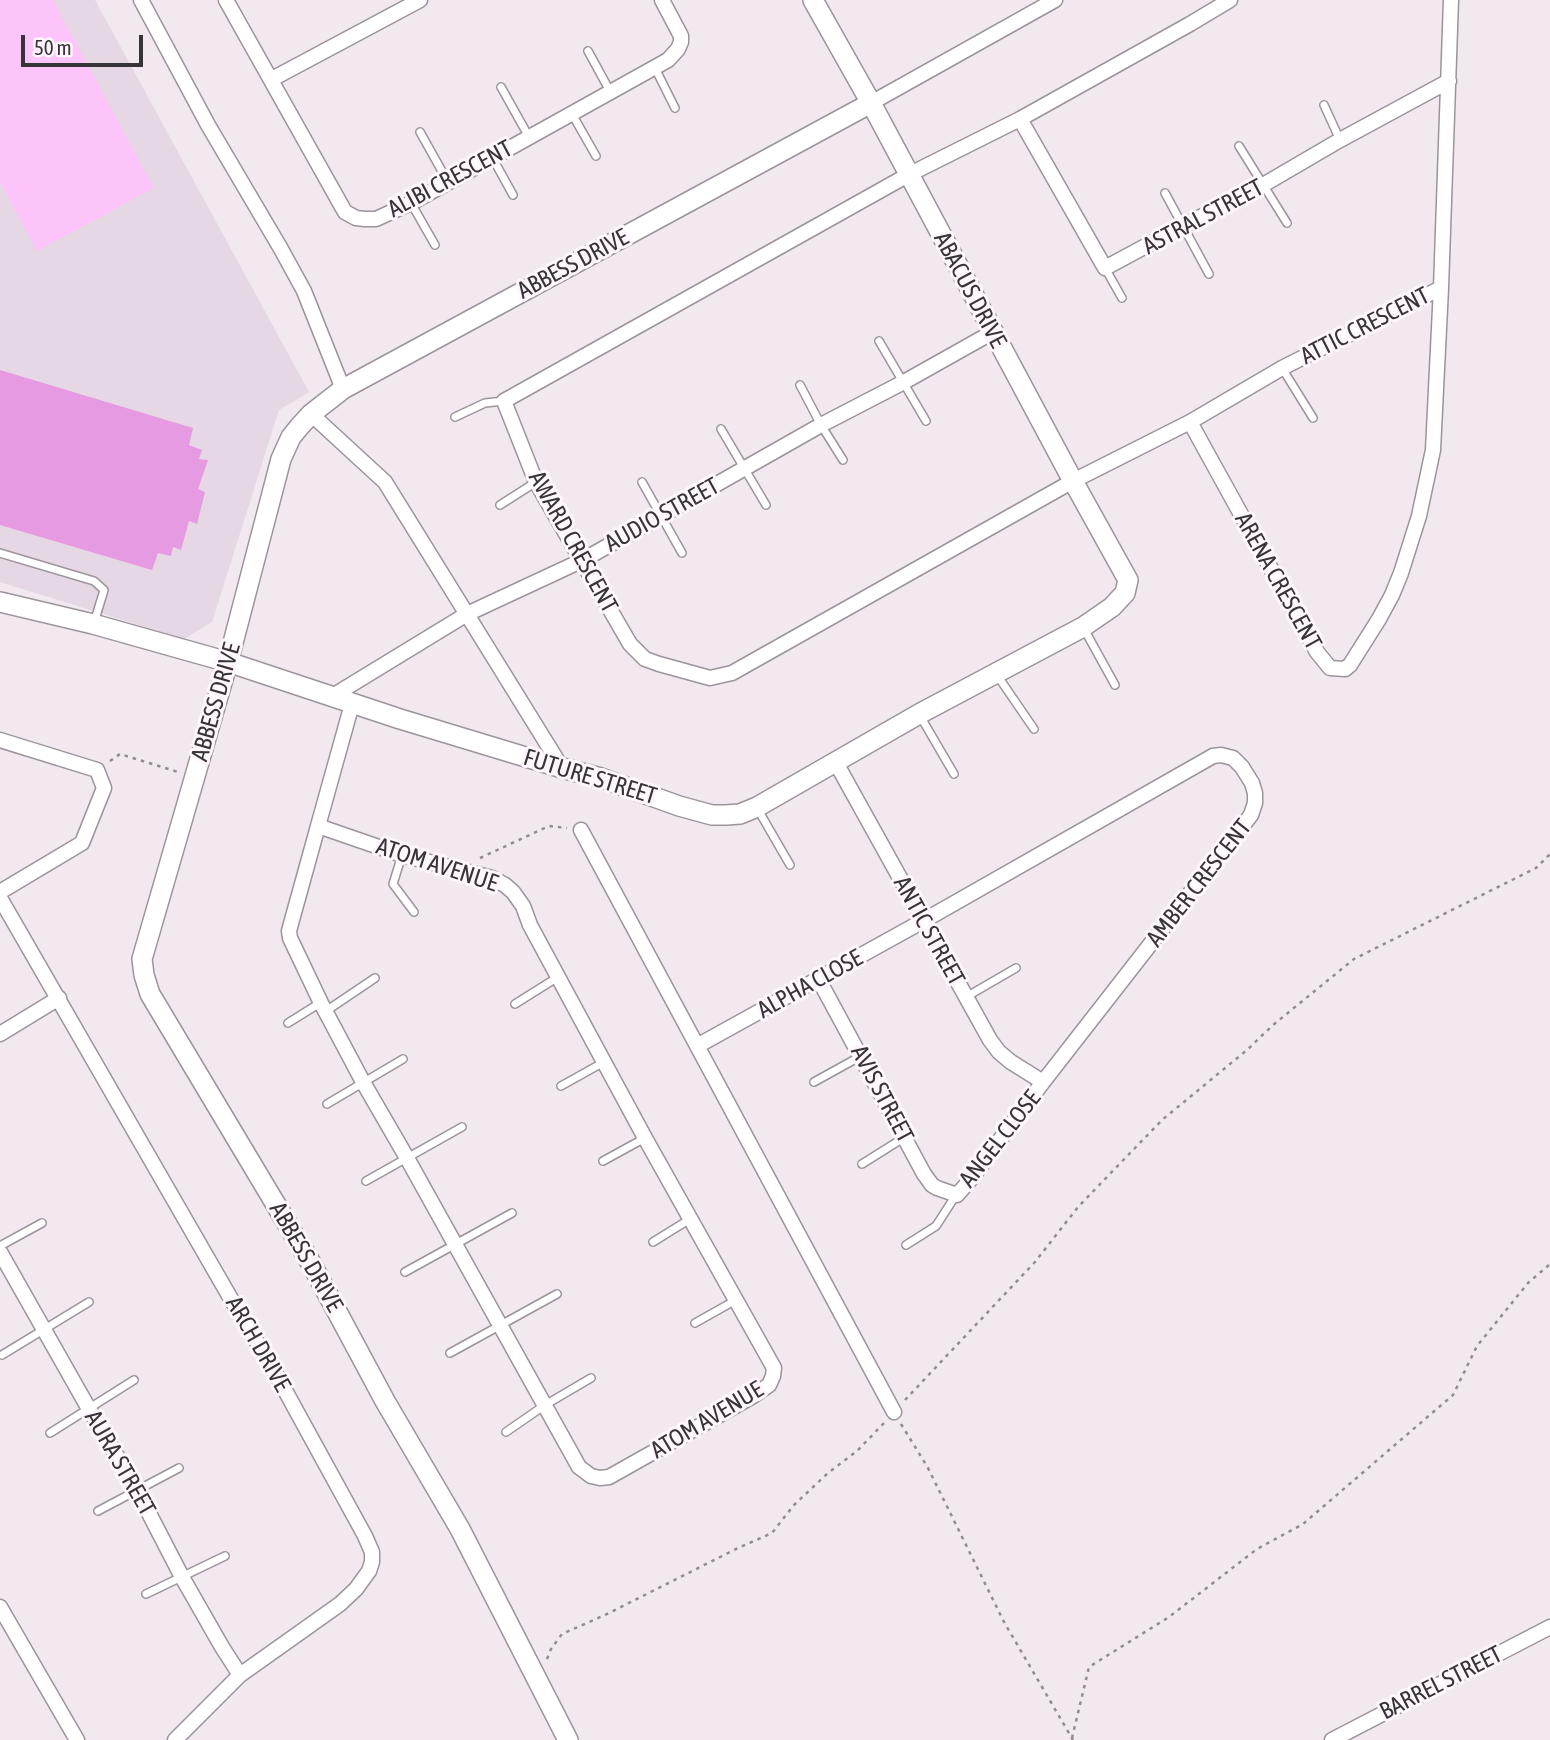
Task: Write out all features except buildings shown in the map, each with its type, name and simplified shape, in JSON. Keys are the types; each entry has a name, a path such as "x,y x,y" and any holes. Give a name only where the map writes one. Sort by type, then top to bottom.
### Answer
{"street":[{"path":"141,0 208,125 304,291 343,389"},
{"name":"ALIBI CRESCENT","path":"226,0 345,212 356,218 376,219 411,203 611,93 673,55 681,42 681,36 662,0"},
{"path":"272,79 420,0"},
{"name":"ABACUS DRIVE","path":"813,0 1128,580"},
{"name":"ABBESS DRIVE","path":"568,1740 460,1529 312,1265 150,994 143,968 142,959 228,662 281,459 291,437 311,414 343,389 871,103 1055,0"},
{"path":"504,401 908,175 1020,119 1230,0"},
{"name":"ATTIC CRESCENT","path":"1073,481 1190,422 1282,368 1441,288 1451,0"},
{"name":"ASTRAL STREET","path":"1105,268 1263,186 1340,140 1449,81"},
{"path":"1020,119 1105,268"},
{"name":"ARENA CRESCENT","path":"1190,422 1317,652 1330,668 1345,669 1366,642 1392,595 1419,516 1433,450 1441,288"},
{"name":"AUDIO STREET","path":"331,697 467,614 583,560 821,425 993,332"},
{"name":"AWARD CRESCENT","path":"504,401 537,482 630,644 640,655 659,664 710,678 732,673 782,646 1073,481"},
{"path":"311,414 384,482 562,768"},
{"name":"FUTURE STREET","path":"1,605 93,624 228,662 352,704 601,778 712,815 740,814 757,807 919,714 1083,627 1120,600 1128,586 1128,580"},
{"path":"318,826 352,704"},
{"path":"0,740 97,770 104,788 82,843 0,892"},
{"name":"AMBER CRESCENT","path":"923,921 1213,756 1233,758 1248,775 1255,793 1251,815 1043,1082"},
{"name":"ANTIC STREET","path":"835,761 990,1040 999,1052 1017,1067 1043,1082"},
{"name":"ATOM AVENUE","path":"318,826 402,855 492,878 513,892 523,906 530,925 645,1138 774,1368 769,1385 609,1477 591,1476 579,1467 363,1082 294,946 289,931 318,826"},
{"path":"581,830 894,1412"},
{"name":"ARCH DRIVE","path":"0,898 275,1371 372,1552 369,1571 356,1589 340,1604 240,1675 175,1740"},
{"name":"ALPHA CLOSE","path":"697,1046 923,921"},
{"name":"AVIS STREET","path":"818,980 924,1174 932,1185 957,1195"},
{"path":"0,1034 59,998"},
{"name":"ANGEL CLOSE","path":"957,1195 1043,1082"},
{"name":"AURA STREET","path":"0,1252 240,1675"},
{"path":"0,1607 77,1740"},
{"name":"BARREL STREET","path":"1332,1740 1550,1627"}],"lane":[{"path":"588,51 611,93"},
{"path":"655,68 675,108"},
{"path":"501,87 529,137"},
{"path":"1324,105 1340,140"},
{"path":"572,114 596,156"},
{"path":"421,132 448,182"},
{"path":"1239,146 1287,223"},
{"path":"492,157 513,195"},
{"path":"1166,193 1209,274"},
{"path":"411,203 435,245"},
{"path":"1105,268 1122,298"},
{"path":"878,341 926,421"},
{"path":"1282,368 1313,418"},
{"path":"800,386 843,460"},
{"path":"455,417 485,403 504,401"},
{"path":"721,429 766,505"},
{"path":"500,505 537,482"},
{"path":"642,482 682,553"},
{"path":"0,553 94,581 104,590 93,624"},
{"path":"1083,627 1115,685"},
{"path":"997,674 1034,729"},
{"path":"919,714 954,774"},
{"path":"757,807 790,865"},
{"path":"402,855 393,884 414,912"},
{"path":"966,997 1016,968"},
{"path":"515,1004 559,976"},
{"path":"288,1023 376,978"},
{"path":"814,1082 861,1056"},
{"path":"327,1104 403,1059"},
{"path":"561,1086 604,1062"},
{"path":"366,1181 461,1127"},
{"path":"603,1161 645,1138"},
{"path":"862,1164 905,1138"},
{"path":"906,1245 936,1226 957,1195"},
{"path":"405,1272 512,1213"},
{"path":"653,1242 690,1219"},
{"path":"0,1246 42,1223"},
{"path":"450,1353 557,1294"},
{"path":"695,1323 736,1299"},
{"path":"2,1355 89,1302"},
{"path":"506,1432 590,1378"},
{"path":"50,1433 134,1380"},
{"path":"98,1511 179,1468"},
{"path":"146,1594 225,1556"}],"path":[{"path":"97,770 120,754 195,777"},
{"path":"471,873 481,856 549,826 581,830"},
{"path":"539,1684 551,1649 562,1634 772,1533 794,1505 828,1473 857,1451 894,1412 1035,1262 1078,1208 1162,1120 1273,1025 1354,960 1536,868 1550,854"},
{"path":"1072,1739 1089,1667 1169,1617 1257,1549 1303,1524 1453,1395 1476,1346 1528,1283 1550,1265"},
{"path":"894,1412 928,1468 1004,1622 1072,1739"}],"shaded area":[{"path":"0,0 95,0 309,392 279,410 212,622 184,639 0,582"},
{"path":"0,0 53,0 154,188 37,251 0,182"}]}
